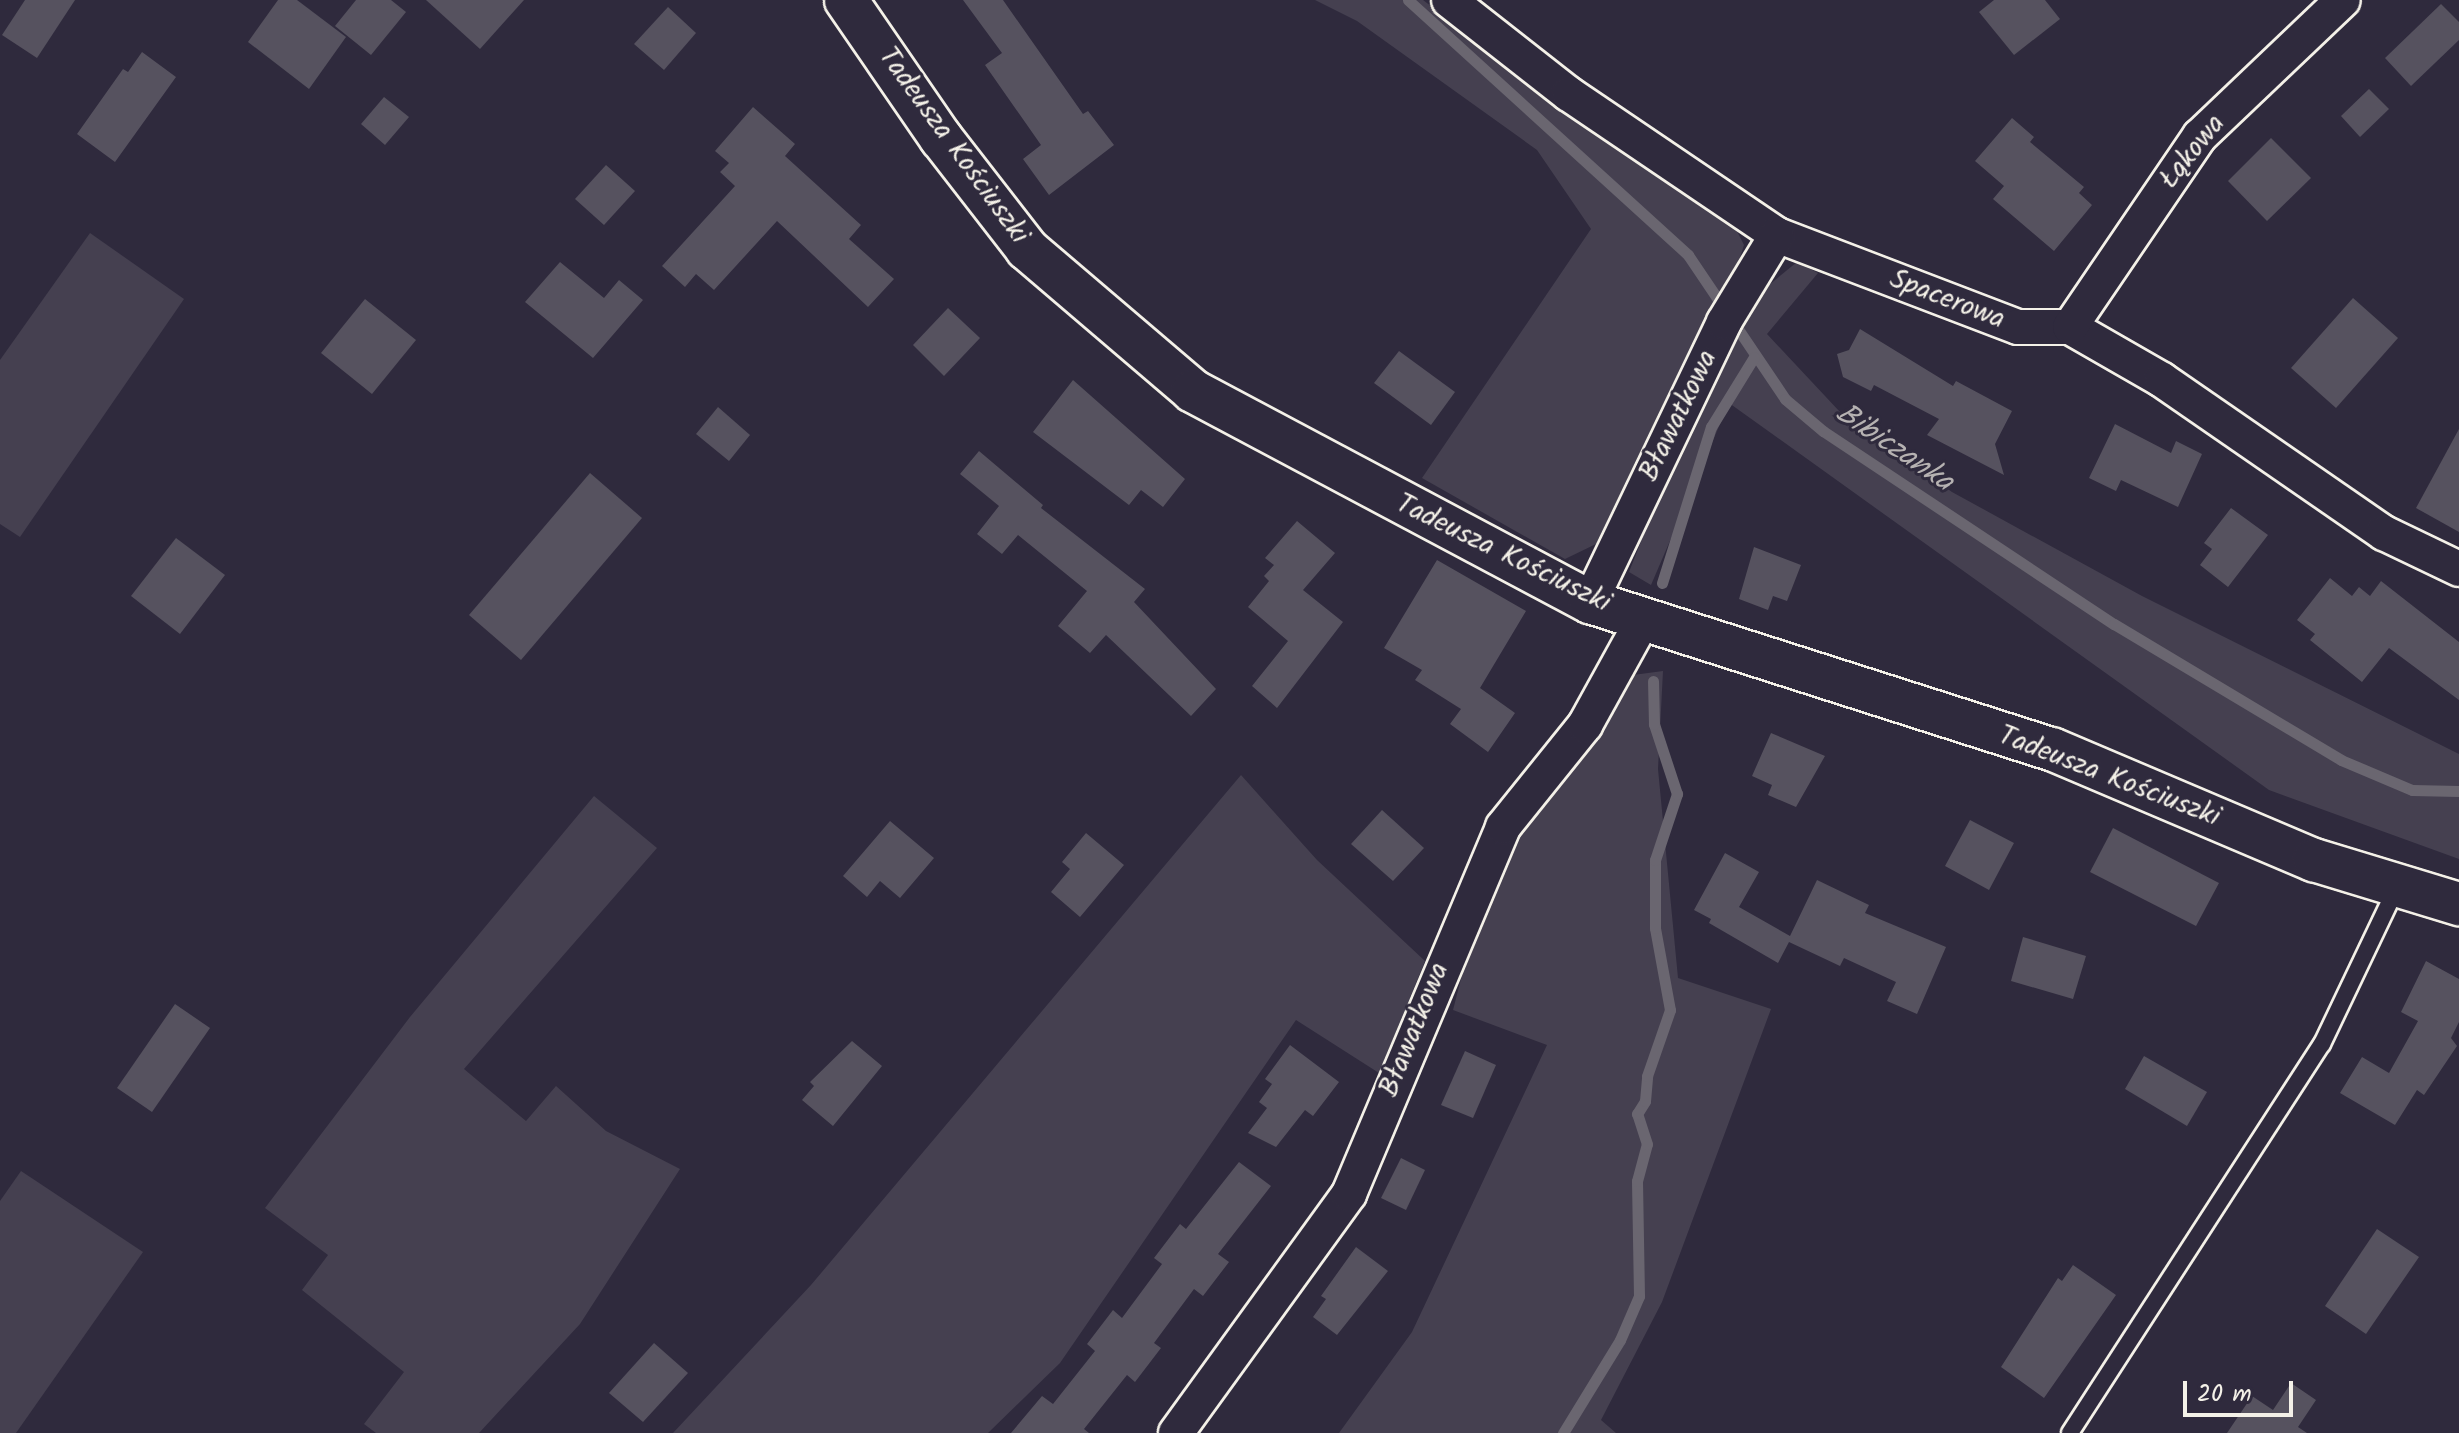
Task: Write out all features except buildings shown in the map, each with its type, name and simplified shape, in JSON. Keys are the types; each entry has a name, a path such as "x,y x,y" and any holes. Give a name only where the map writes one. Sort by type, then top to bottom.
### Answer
{"street":[{"name":"Tadeusza Kościuszki","path":"846,0 941,138 1027,249 1193,391 1590,602 2052,749 2314,860 2459,904"},
{"name":"Spacerowa","path":"1449,0 1569,94 1777,235 2018,327 2070,327 2162,380 2384,533 2459,569"},
{"name":"Łąkowa","path":"2070,327 2200,136 2343,0"},
{"name":"Bławatkowa","path":"1590,602 1731,311 1777,235"},
{"name":"Bławatkowa","path":"1176,1433 1349,1194 1503,827 1585,725 1643,620"}],"lane":[{"path":"2070,1433 2322,1044 2398,886"}],"shaded area":[{"path":"1315,0 1423,0 1597,132 1729,215 1744,245 1727,298 1700,341 1690,348 1596,544 1565,559 1422,478 1591,229 1537,150 1357,21"},
{"path":"90,233 184,299 20,537 0,524 0,360"},
{"path":"1797,262 1818,273 1767,334 1840,412 1952,492 2142,596 2459,754 2459,859 2269,790 1729,403 1651,585 1629,572 1704,383 1747,303"},
{"path":"1663,671 1658,769 1678,978 1771,1009 1662,1302 1601,1420 1616,1433 1339,1433 1412,1332 1547,1045 1453,1010 1485,886 1530,811 1633,675"},
{"path":"1241,775 1317,860 1425,961 1379,1073 1296,1020 1060,1363 988,1433 673,1433 811,1285"},
{"path":"594,796 657,848 464,1069 526,1121 556,1086 606,1131 680,1169 580,1324 479,1433 376,1433 364,1424 404,1372 302,1290 328,1255 265,1208 410,1017"},
{"path":"21,1171 143,1252 16,1433 0,1433 0,1201"}],"waterway":[{"name":"Bibiczanka","path":"1408,0 1688,255 1785,399 1823,431 2114,624 2341,760 2412,790 2459,791"},
{"path":"1662,583 1711,427 1754,357"},
{"path":"1563,1433 1620,1340 1639,1296 1637,1181 1647,1144 1637,1114 1645,1101 1647,1076 1670,1010 1655,928 1655,860 1677,794 1654,724 1653,681"}]}
